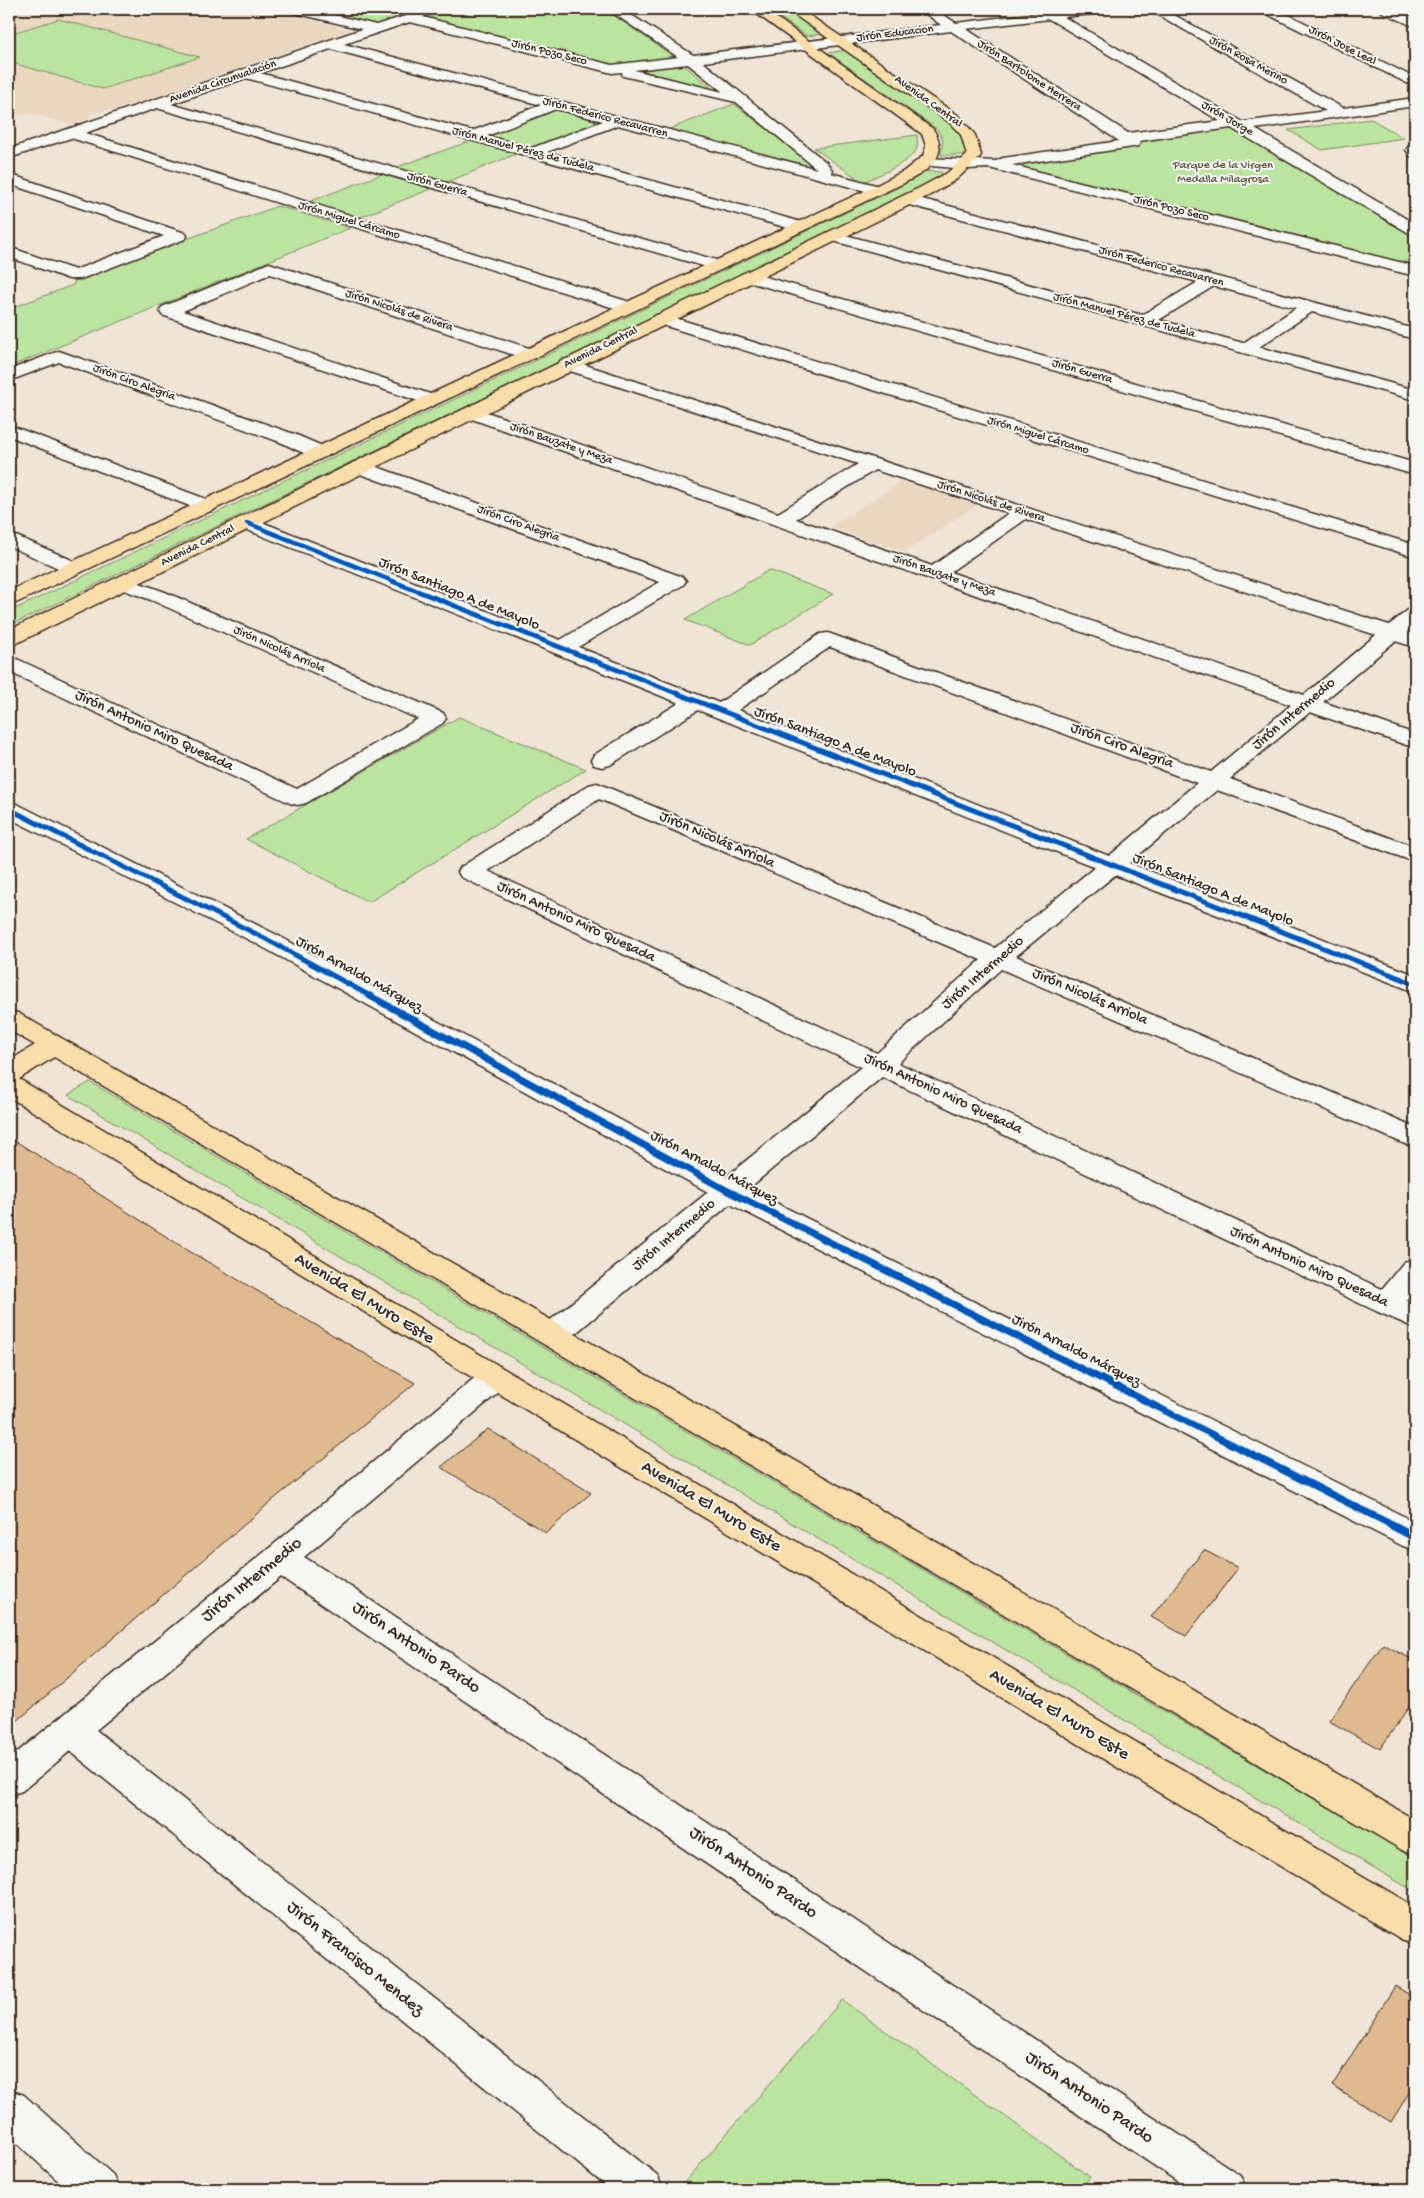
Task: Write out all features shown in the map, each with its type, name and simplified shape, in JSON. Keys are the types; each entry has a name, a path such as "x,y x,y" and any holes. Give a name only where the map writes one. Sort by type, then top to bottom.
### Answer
{"main road":[{"name":"Avenida Central","path":"9,599 878,190 915,171 926,162 932,154 933,145 928,132 756,9"},
{"name":"Avenida Central","path":"9,638 958,174 974,155 973,144 967,131 954,119 841,40 792,9"},
{"path":"9,1019 1415,1838"},
{"path":"9,1073 54,1046"},
{"name":"Avenida El Muro Este","path":"9,1084 495,1378 1415,1927"}],"street":[{"path":"295,9 376,29"},
{"name":"Avenida Circunvalación","path":"9,154 438,9"},
{"path":"613,9 637,22 690,59 822,166 825,170 822,174"},
{"name":"Jirón Bartolome Herrera","path":"926,9 1129,141"},
{"name":"Jirón Educacion","path":"690,59 953,26 1044,12 1099,9"},
{"name":"Jirón Rosa Merino","path":"1154,9 1342,113"},
{"name":"Jirón Jose Leal","path":"1268,9 1415,83"},
{"path":"1386,9 1415,23"},
{"name":"Jirón Jorge","path":"1044,12 1415,230"},
{"name":"Jirón Pozo Seco","path":"410,18 612,70 690,59"},
{"name":"Jirón Federico Recavarren","path":"332,45 616,122 878,190"},
{"path":"612,70 739,100"},
{"name":"Jirón Manuel Pérez de Tudela","path":"247,74 799,226"},
{"path":"989,164 1237,125 1342,113 1415,102"},
{"name":"Jirón Guerra","path":"158,104 717,266"},
{"path":"473,136 553,105"},
{"path":"534,152 616,122"},
{"name":"Jirón Miguel Cárcamo","path":"70,133 627,308"},
{"name":"Jirón Pozo Seco","path":"926,162 966,165 989,164 1415,271"},
{"path":"9,178 180,236 76,276 9,252"},
{"name":"Jirón Federico Recavarren","path":"907,200 1415,334"},
{"name":"Jirón Manuel Pérez de Tudela","path":"832,236 1415,395"},
{"name":"Jirón Nicolás de Rivera","path":"430,400 168,311 269,268 529,354"},
{"name":"Jirón Guerra","path":"748,277 1415,469"},
{"path":"1145,321 1212,281"},
{"path":"1245,348 1310,306"},
{"name":"Jirón Miguel Cárcamo","path":"662,319 1415,551"},
{"name":"Jirón Ciro Alegria","path":"9,376 59,356 320,452"},
{"name":"Jirón Nicolás de Rivera","path":"567,364 1404,637"},
{"name":"Jirón Bauzate y Meza","path":"472,413 1415,741"},
{"path":"9,430 207,506"},
{"path":"780,520 872,464"},
{"name":"Jirón Ciro Alegria","path":"359,467 676,581 562,648"},
{"path":"935,573 1024,512"},
{"name":"Jirón Santiago A de Mayolo","path":"247,522 696,702 1114,864 1415,984"},
{"path":"9,540 74,568"},
{"name":"Jirón Nicolás Arriola","path":"123,583 158,596 435,718 298,798"},
{"name":"Jirón Intermedio","path":"553,1335 880,1064 998,958 1216,780 1307,702 1404,637 1415,614"},
{"name":"Jirón Ciro Alegria","path":"722,711 828,639 1216,780 1415,855"},
{"name":"Jirón Antonio Miro Quesada","path":"9,664 298,798"},
{"path":"602,760 696,702"},
{"name":"Jirón Nicolás Arriola","path":"598,790 998,958 1415,1138"},
{"name":"Jirón Antonio Miro Quesada","path":"598,790 470,872 1415,1317"},
{"name":"Jirón Arnaldo Márquez","path":"9,809 266,939 728,1191 1415,1537"},
{"path":"1387,1304 1415,1269"},
{"name":"Jirón Intermedio","path":"9,1780 495,1378"},
{"name":"Jirón Antonio Pardo","path":"278,1559 322,1585 1226,2189"},
{"name":"Jirón Francisco Mendez","path":"69,1729 642,2189"},
{"path":"9,2109 98,2189"}],"shaded area":[{"path":"9,9 267,9 351,30 114,111 109,109 89,115 88,120 72,125 31,114 9,115"},
{"path":"902,481 977,505 905,552 830,527"}],"green space":[{"path":"311,9 422,9 374,25"},
{"path":"451,9 596,9 612,14 677,59 614,66 422,19"},
{"path":"767,9 785,9 822,34 807,36"},
{"path":"59,19 200,57 103,89 9,62 9,34"},
{"path":"847,50 954,124 963,138 966,155 941,155 943,140 938,130 828,53"},
{"path":"684,65 714,90 640,70"},
{"path":"734,104 811,162 810,165 804,166 667,130"},
{"path":"550,108 602,122 534,148 481,135"},
{"path":"1371,119 1404,138 1322,150 1288,130"},
{"name":"Parque de la Virgen Medalla Milagrosa","path":"1233,126 1415,233 1415,269 1006,164 1133,140"},
{"path":"917,135 917,148 909,158 866,181 861,181 814,148"},
{"path":"473,140 521,152 447,182 397,167"},
{"path":"924,171 941,172 942,176 664,312 9,626 9,612 905,184"},
{"path":"382,174 431,189 353,220 303,204"},
{"path":"278,206 350,228 9,367 9,309 73,285 76,279"},
{"path":"769,570 833,594 750,645 685,620"},
{"path":"459,717 586,769 369,902 246,839"},
{"path":"90,1082 1415,1858 1415,1892 68,1095"},
{"path":"842,2000 1090,2177 1080,2189 679,2189"}],"building":[{"path":"9,1137 189,1251 415,1383 274,1499 9,1728"},
{"path":"488,1429 591,1493 546,1533 441,1467"},
{"path":"1204,1550 1238,1568 1186,1636 1151,1617"},
{"path":"1383,1644 1415,1661 1415,1698 1380,1749 1329,1721"},
{"path":"1395,1986 1415,1998 1415,2083 1391,2122 1332,2086"}],"cycle path":[{"path":"247,523 696,702 1415,984"},
{"path":"9,809 266,939 728,1191 1415,1537"}]}
